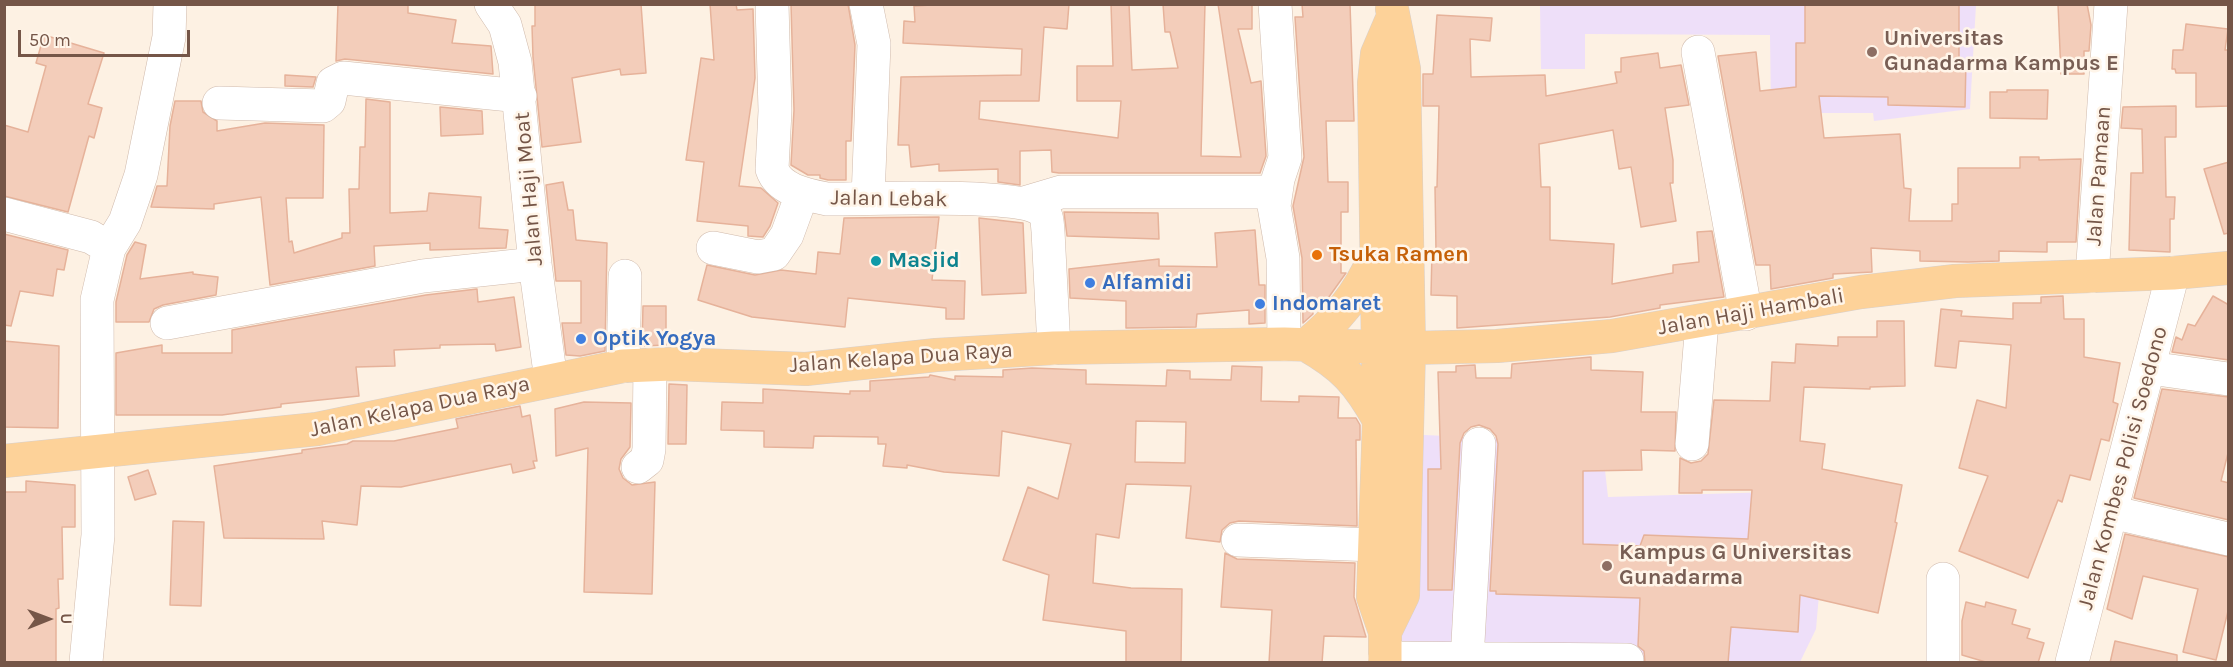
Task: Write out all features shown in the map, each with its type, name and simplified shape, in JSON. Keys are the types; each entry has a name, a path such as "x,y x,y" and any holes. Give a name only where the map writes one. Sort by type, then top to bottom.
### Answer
{"main road":[{"path":"1385,651 1373,597 1379,420 1394,347 1376,254 1375,63 1392,12"},
{"path":"1385,651 1403,595 1394,347 1404,69 1392,12"},
{"path":"1295,344 1329,326 1348,305 1364,281 1376,254"},
{"name":"Jalan Haji Hambali","path":"1394,347 1460,348 1569,341 1702,322 1840,296 1955,281 2173,273 2229,268"},
{"path":"1295,344 1337,363 1362,388 1379,420"},
{"name":"Jalan Kelapa Dua Raya","path":"4,461 317,429 551,380 637,365 806,369 936,355 1054,348 1295,344 1394,347"}],"street":[{"path":"86,663 98,535 95,329 97,300 109,248 125,222 141,175 169,37 170,4"},
{"name":"Jalan Haji Moat","path":"491,4 505,25 511,40 520,96 535,264 551,380"},
{"name":"Jalan Lebak","path":"772,4 775,89 772,169 775,177 802,194 827,199 989,199 1024,203 1042,211 1047,217 1054,348"},
{"path":"866,4 874,44 868,198"},
{"path":"1275,4 1285,158 1275,192 1275,223 1283,258 1295,344"},
{"name":"Jalan Pamaan","path":"2092,276 2111,4"},
{"path":"1698,52 1746,314"},
{"path":"219,103 323,106 328,101 333,83 343,78 520,96"},
{"path":"1024,203 1061,192 1275,192"},
{"path":"713,248 758,257 774,254 787,235 802,194"},
{"path":"4,214 91,237 109,248"},
{"path":"167,323 423,276 535,264"},
{"name":"Jalan Kombes Polisi Soedono","path":"2072,663 2173,273"},
{"path":"625,276 649,449 647,460 638,466"},
{"path":"1692,444 1702,322"},
{"path":"2150,368 2229,379"},
{"path":"1467,660 1479,444"},
{"path":"2111,512 2229,539"},
{"path":"1238,540 1375,545"},
{"path":"1943,579 1943,663"},
{"path":"1385,651 1467,660 1627,660"}],"shaded area":[{"name":"Universitas Gunadarma Kampus E","path":"1540,5 1976,5 1970,109 1874,121 1873,113 1771,113 1770,35 1585,34 1585,69 1541,69"},
{"name":"Kampus G Universitas Gunadarma","path":"1402,434 1602,443 1608,497 1772,492 1827,503 1816,629 1800,662 1387,662"}],"building":[{"path":"338,4 408,4 408,13 456,20 452,43 491,46 493,74 345,59 336,61"},
{"path":"535,4 641,4 646,73 621,75 620,69 572,78 581,142 542,147 533,57 532,26 535,26"},
{"path":"710,4 736,4 737,10 753,9 755,78 739,186 761,188 778,203 770,226 763,237 748,236 748,226 697,221 704,162 686,160 701,58 714,60"},
{"path":"791,4 848,4 855,45 851,141 846,141 846,180 828,180 820,178 820,175 808,175 791,165 794,110"},
{"path":"1069,4 1067,29 1044,27 1039,101 980,101 979,119 1118,138 1121,101 1077,101 1077,66 1113,66 1111,4 1129,4 1132,70 1178,68 1170,32 1165,32 1163,4 1205,4 1201,156 1241,157 1218,4 1252,4 1252,29 1238,29 1251,83 1261,81 1266,156 1260,173 1059,173 1052,172 1051,150 1020,151 1020,185 998,182 998,169 939,171 939,164 911,167 909,145 898,145 901,77 1021,75 1022,49 903,43 904,21 915,22 914,6"},
{"path":"1302,4 1350,4 1354,121 1326,121 1328,182 1348,182 1348,212 1341,212 1341,273 1346,273 1326,301 1312,300 1313,314 1303,323 1302,258 1293,206 1304,157 1295,17 1303,17"},
{"path":"1805,4 1959,4 1959,61 1966,61 1965,107 1888,105 1888,97 1819,96 1824,138 1900,134 1904,188 1911,189 1909,221 1952,221 1952,204 1958,204 1958,168 2020,168 2020,157 2039,157 2039,160 2081,159 2076,242 2047,242 2047,252 1999,251 1999,261 1968,262 1920,261 1920,251 1871,248 1872,272 1833,274 1833,278 1771,289 1770,265 1756,265 1718,56 1756,52 1760,91 1796,87 1796,43 1805,43"},
{"path":"2058,4 2087,4 2091,25 2089,51 2084,51 2084,74 2061,74"},
{"path":"1437,15 1492,18 1490,41 1470,39 1471,77 1545,75 1546,96 1617,83 1615,72 1621,72 1621,58 1658,53 1660,68 1681,65 1689,105 1665,108 1673,160 1673,183 1670,183 1676,221 1641,227 1631,167 1619,169 1613,130 1539,144 1541,187 1550,187 1550,240 1614,244 1612,284 1673,273 1673,265 1699,262 1697,232 1712,231 1724,297 1660,305 1660,308 1610,317 1457,328 1457,296 1431,295 1432,251 1436,251 1435,187 1437,187 1439,106 1423,106 1423,74 1433,74"},
{"path":"2186,24 2228,29 2225,50 2229,50 2229,106 2196,107 2196,73 2176,73 2175,69 2172,69 2173,50 2183,50"},
{"path":"44,35 104,53 88,104 102,108 94,138 89,136 68,212 4,196 4,125 28,132 46,66 36,63"},
{"path":"285,75 316,77 313,87 285,86"},
{"path":"2007,90 2048,90 2047,119 1990,118 1990,92 2007,92"},
{"path":"366,99 390,102 390,213 427,211 429,193 481,197 479,228 508,230 506,248 430,250 430,243 374,246 375,266 270,285 261,197 214,204 214,209 151,207 157,186 167,186 170,126 175,101 201,101 203,112 217,121 217,131 265,123 324,125 323,198 286,198 289,242 292,241 294,253 342,238 342,233 350,233 349,189 359,189 360,147 365,147"},
{"path":"2176,106 2176,137 2165,137 2166,197 2175,197 2174,219 2170,219 2170,252 2129,250 2131,173 2143,173 2142,129 2121,128 2123,107"},
{"path":"440,107 482,111 483,134 441,136"},
{"path":"2229,162 2229,233 2224,234 2204,169"},
{"path":"563,182 568,210 573,210 576,240 607,243 605,351 580,356 566,355 562,323 581,323 581,281 556,281 546,185"},
{"path":"1064,212 1158,213 1159,239 1067,236"},
{"name":"Masjid","path":"939,217 932,280 965,281 964,319 946,319 946,308 848,298 845,327 752,317 698,300 707,265 755,275 781,270 816,274 818,252 840,254 844,218"},
{"path":"979,218 1023,223 1026,293 982,295"},
{"path":"1255,230 1259,285 1265,285 1265,323 1249,324 1249,310 1197,314 1196,327 1126,328 1126,301 1070,298 1069,269 1159,259 1159,266 1217,267 1215,233"},
{"path":"4,234 68,250 64,270 57,269 53,296 20,291 11,326 4,325"},
{"path":"135,242 146,245 140,279 193,272 193,274 218,277 216,295 163,305 154,309 149,322 116,322 116,302 127,255"},
{"path":"477,289 478,302 514,297 521,347 496,351 495,344 440,345 440,348 394,350 395,366 356,367 359,396 281,404 281,407 222,415 116,415 116,353 162,345 162,353 232,353 232,330 426,295"},
{"path":"2063,296 2064,319 2084,319 2084,357 2120,363 2113,402 2118,404 2109,441 2101,439 2090,480 2070,475 2062,502 2058,500 2028,578 1959,551 1988,476 1959,468 1977,400 2006,408 2011,345 1959,341 1956,368 1935,366 1941,309 1962,311 1961,316 2013,319 2013,303 2041,303 2041,297"},
{"path":"2213,296 2229,305 2229,360 2172,352 2176,337 2182,340 2188,324 2195,326"},
{"path":"643,306 666,306 666,345 642,346"},
{"path":"1877,321 1904,321 1905,386 1870,387 1870,389 1804,387 1800,441 1825,444 1822,469 1902,485 1895,522 1897,523 1878,613 1800,595 1798,632 1731,627 1728,663 1645,663 1644,651 1638,646 1640,598 1496,594 1496,591 1490,591 1498,444 1496,436 1490,429 1479,425 1471,427 1464,433 1460,443 1452,590 1428,590 1428,469 1441,469 1438,372 1456,372 1456,366 1475,365 1476,378 1511,378 1512,364 1591,357 1591,370 1643,372 1641,412 1676,412 1675,451 1641,450 1642,470 1583,471 1583,544 1640,546 1644,535 1748,539 1752,490 1702,490 1702,493 1679,493 1680,458 1691,463 1701,461 1708,454 1714,400 1770,401 1772,362 1795,363 1796,344 1838,346 1838,337 1877,337"},
{"path":"4,341 59,346 58,428 4,427"},
{"path":"1232,366 1262,367 1261,401 1299,402 1299,396 1339,397 1338,418 1356,418 1360,425 1360,440 1356,440 1357,526 1239,521 1230,523 1222,530 1220,542 1186,538 1191,486 1126,484 1119,538 1096,534 1093,583 1131,588 1182,589 1181,663 1126,663 1126,631 1043,620 1049,575 1003,560 1028,487 1058,499 1071,444 1002,431 999,476 944,472 907,465 907,468 883,466 886,444 878,444 878,437 814,436 813,448 764,447 764,431 721,430 722,402 763,403 763,389 850,394 850,391 870,391 870,381 929,377 930,375 955,380 955,376 1003,377 1003,370 1032,368 1086,370 1086,384 1166,386 1167,370 1190,371 1190,379 1231,380","holes":["1136,421 1186,422 1185,463 1135,462"]},
{"path":"669,384 687,385 686,444 668,444"},
{"path":"2162,389 2229,397 2229,449 2221,481 2229,483 2229,520 2134,498"},
{"path":"584,402 631,403 630,447 621,459 619,469 623,478 632,485 655,482 652,594 584,592 588,448 556,456 555,409"},
{"path":"520,406 522,417 530,415 537,461 533,461 535,468 513,473 511,464 401,487 361,486 357,525 322,521 324,539 224,538 214,466 302,453 302,450 347,444 353,441 394,441 458,428 456,419"},
{"path":"148,470 156,494 135,500 128,477"},
{"path":"26,481 75,485 75,527 62,527 63,579 58,579 56,663 4,663 4,492 26,492"},
{"path":"173,521 204,522 201,606 170,605"},
{"path":"2125,534 2229,557 2229,607 2216,660 2183,652 2198,589 2143,576 2132,619 2107,609"},
{"path":"1225,553 1237,559 1355,563 1354,597 1366,637 1324,636 1322,663 1269,663 1272,610 1221,607"},
{"path":"1966,602 1985,607 1986,602 2016,610 2012,624 2030,629 2027,638 2044,643 2038,663 1989,663 1962,655 1962,621"},
{"path":"2115,641 2177,655 2177,663 2110,663"}],"place":[{"name":"Universitas Gunadarma Kampus E","path":"1872,52"},
{"name":"Tsuka Ramen","path":"1317,255"},
{"name":"Masjid","path":"876,261"},
{"name":"Alfamidi","path":"1090,283"},
{"name":"Indomaret","path":"1260,304"},
{"name":"Optik Yogya","path":"581,339"},
{"name":"Kampus G Universitas Gunadarma","path":"1607,566"}]}
